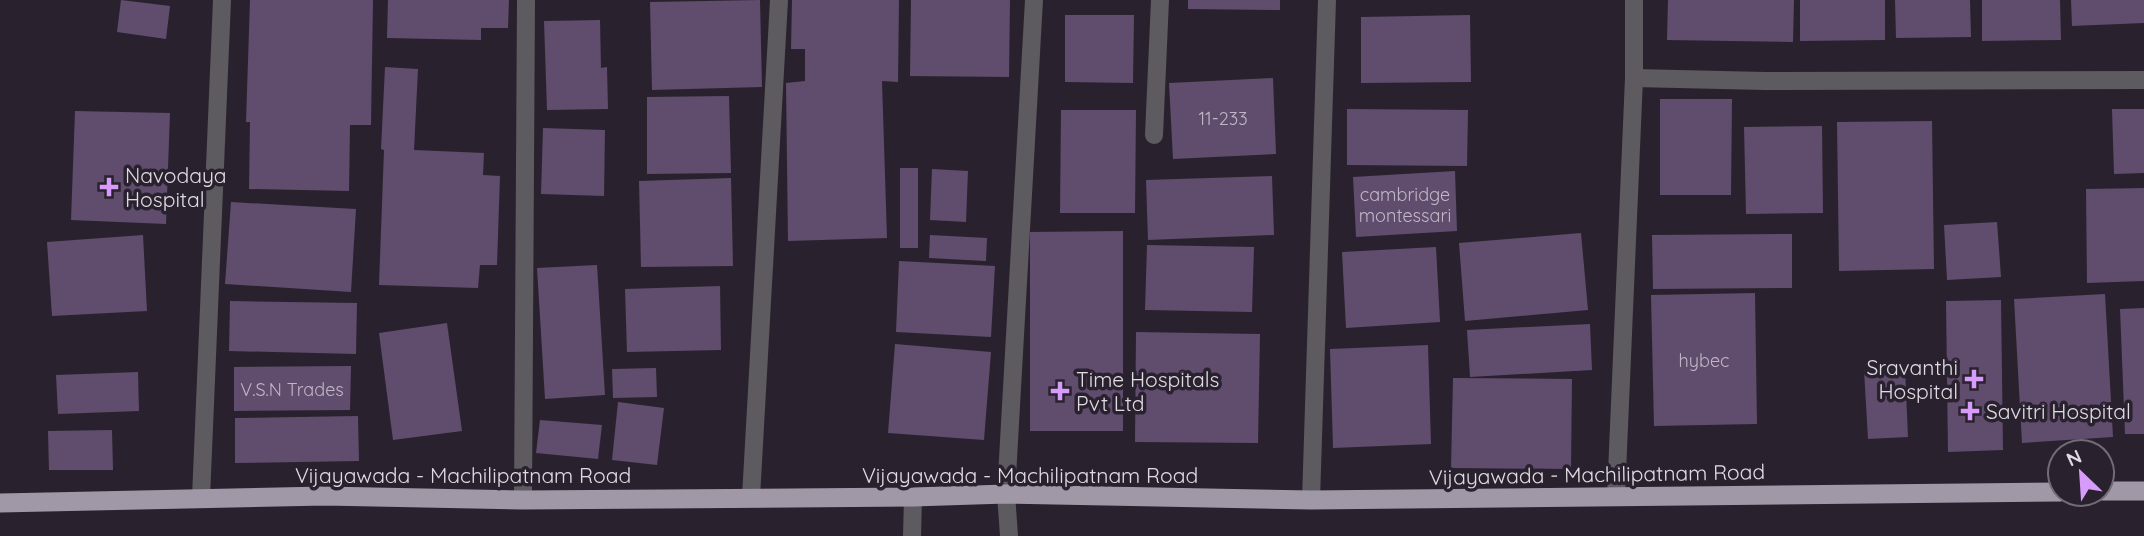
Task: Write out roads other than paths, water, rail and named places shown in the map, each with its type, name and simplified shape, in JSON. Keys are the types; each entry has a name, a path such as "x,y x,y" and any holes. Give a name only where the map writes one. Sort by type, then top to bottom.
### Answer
{"highway":[{"path":"2116,491 2144,491"},
{"name":"Vijayawada - Machilipatnam Road","path":"0,503 325,496 523,500 1006,494 1311,500 2046,492"}],"street":[{"path":"201,498 222,0"},
{"path":"523,500 526,0"},
{"path":"751,497 779,0"},
{"path":"1009,536 1006,494 1034,0"},
{"path":"1154,135 1160,0"},
{"path":"1311,500 1327,0"},
{"path":"1616,496 1634,78 1634,0"},
{"path":"1634,78 1765,81 2144,80"},
{"path":"912,536 913,497"}],"place":[{"name":"Navodaya Hospital","path":"109,187"},
{"name":"Sravanthi Hospital","path":"1974,379"},
{"name":"Time Hospitals Pvt Ltd","path":"1060,391"},
{"name":"Savitri Hospital","path":"1970,411"}]}
